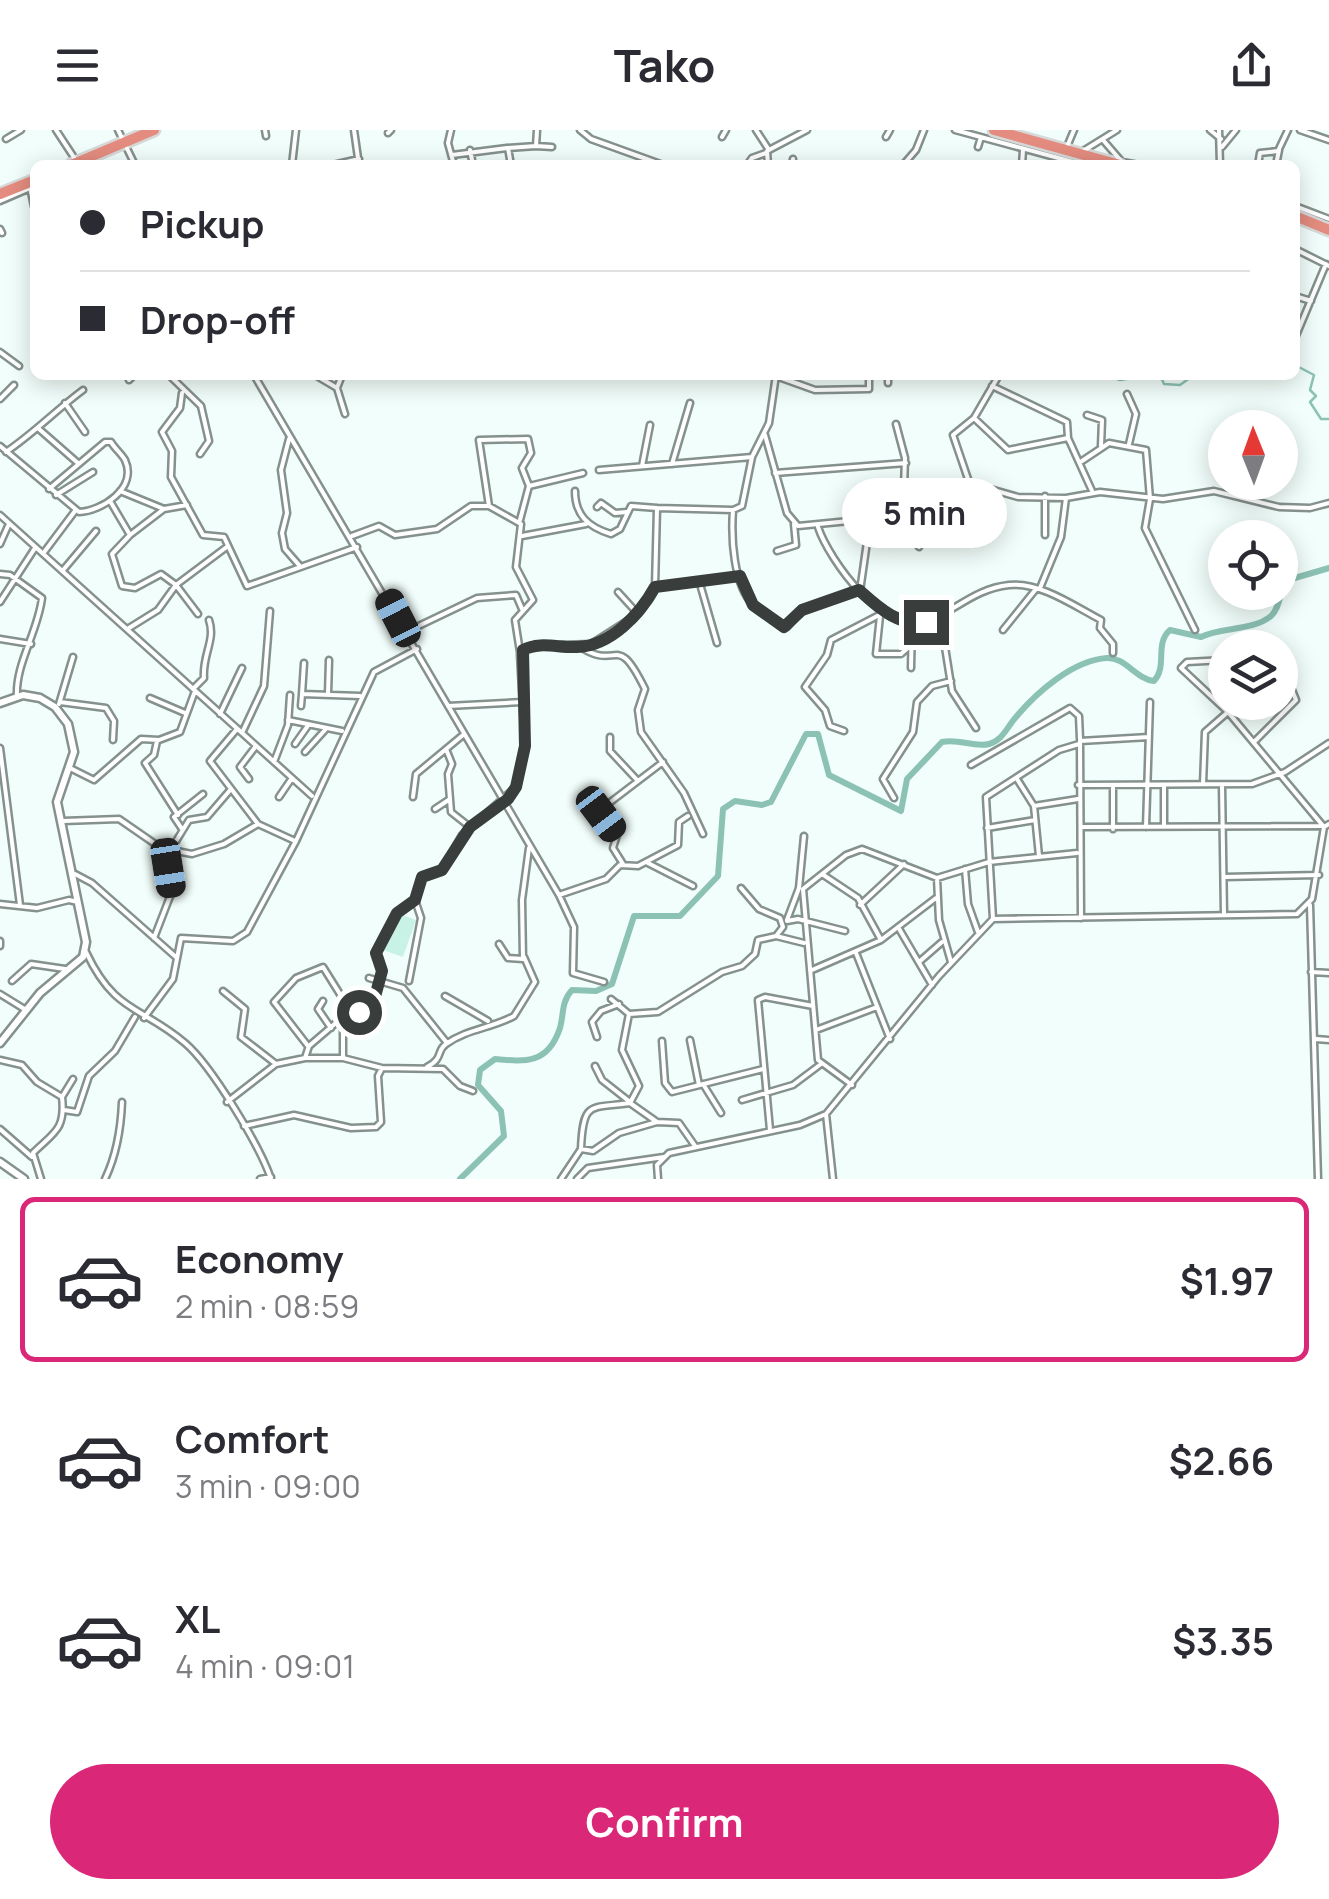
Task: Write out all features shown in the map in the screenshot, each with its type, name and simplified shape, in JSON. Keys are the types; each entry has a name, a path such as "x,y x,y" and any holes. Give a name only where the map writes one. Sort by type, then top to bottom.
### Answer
{"highway":[{"path":"81,160 123,134 154,130"},
{"path":"994,130 1062,158 1079,153 1103,160"},
{"path":"0,198 30,183"},
{"path":"1300,218 1329,230"}],"street":[{"path":"6,138 22,130"},
{"path":"56,130 72,160"},
{"path":"293,160 296,130"},
{"path":"354,130 359,160"},
{"path":"451,130 448,142 452,160"},
{"path":"536,146 537,130"},
{"path":"580,130 591,139 649,160"},
{"path":"722,137 726,130"},
{"path":"756,130 768,160"},
{"path":"751,160 807,130"},
{"path":"886,136 890,130"},
{"path":"907,160 924,130"},
{"path":"955,130 1062,158 1074,130"},
{"path":"1079,153 1117,130"},
{"path":"1210,130 1221,139"},
{"path":"1219,130 1221,160"},
{"path":"1222,147 1236,130"},
{"path":"1277,160 1288,130"},
{"path":"1098,131 1101,141 1120,160"},
{"path":"1303,131 1329,140"},
{"path":"123,134 133,160"},
{"path":"978,148 982,137"},
{"path":"505,139 510,160"},
{"path":"452,155 470,150 552,147"},
{"path":"1023,160 1024,148"},
{"path":"470,150 472,160"},
{"path":"1259,160 1262,151 1279,150"},
{"path":"1300,208 1329,220"},
{"path":"1300,252 1327,265 1300,326"},
{"path":"1300,298 1311,301"},
{"path":"0,352 19,366"},
{"path":"173,380 201,406 200,415 208,427 208,444 200,454"},
{"path":"259,380 559,896 574,927 574,973 604,982"},
{"path":"324,380 337,388"},
{"path":"340,380 337,388 345,414"},
{"path":"520,536 586,524 615,534 636,504 733,510 744,502 752,457 764,435 775,380"},
{"path":"789,380 826,391 869,389 868,380"},
{"path":"984,526 953,433 974,418 995,380"},
{"path":"0,400 14,385"},
{"path":"991,386 1067,422 1068,438 1082,461 1093,493"},
{"path":"6,452 83,390"},
{"path":"182,392 180,408 162,432 172,451 171,477 203,536 221,534 248,586 357,547"},
{"path":"1127,394 1136,414 1129,444"},
{"path":"672,464 690,403"},
{"path":"65,404 85,432"},
{"path":"1087,414 1102,420 1102,446"},
{"path":"974,418 1008,450 1068,438"},
{"path":"896,424 906,463 904,488"},
{"path":"642,466 650,425"},
{"path":"39,429 79,464"},
{"path":"764,435 794,524 796,544 777,550"},
{"path":"290,438 281,470 287,513 282,533 285,549 299,565"},
{"path":"409,982 421,918 415,900 422,877 442,870 470,827 504,802 516,787 524,759 516,620 533,600 516,567 520,520 529,486 522,468 531,453 528,439 480,439 490,506"},
{"path":"0,446 6,452 49,489 56,495 75,511 92,511 110,501 126,482 125,463 111,442 49,489"},
{"path":"1082,461 1102,446 1129,444 1148,453 1150,498 1145,528 1194,630"},
{"path":"599,470 752,457"},
{"path":"774,473 906,463"},
{"path":"56,495 93,472"},
{"path":"529,486 582,473"},
{"path":"794,524 818,526 854,520 868,498 886,491 937,485 967,484 1012,496 1066,498 1093,493 1150,498 1214,491 1279,508 1310,508 1329,503"},
{"path":"937,485 942,509 956,540"},
{"path":"1082,496 1088,486"},
{"path":"120,491 164,509"},
{"path":"576,491 576,504 586,524"},
{"path":"886,491 919,547"},
{"path":"1045,496 1045,535"},
{"path":"1004,630 1038,589 1061,537 1066,498"},
{"path":"110,501 130,535"},
{"path":"597,507 601,503 615,513 627,512"},
{"path":"187,505 164,509 112,554 124,588 142,586 158,573 176,585 198,614"},
{"path":"351,536 379,526 392,534 437,529 471,506 490,506 520,520"},
{"path":"581,647 638,614 655,587 657,508"},
{"path":"911,530 916,519 942,509"},
{"path":"733,510 732,532 740,576 753,605 784,627 802,610 860,590"},
{"path":"44,553 75,511"},
{"path":"0,515 313,798"},
{"path":"854,520 867,542 860,590"},
{"path":"0,544 8,525"},
{"path":"818,526 832,561 883,614 912,624 934,618 986,591 1007,586 1038,589 1101,620 1100,628 1114,644 1113,653"},
{"path":"64,570 96,531"},
{"path":"129,628 158,610 176,585 228,546"},
{"path":"0,602 18,580 35,548"},
{"path":"0,574 18,580 42,598 18,677 17,698"},
{"path":"655,587 740,576"},
{"path":"700,584 717,642"},
{"path":"618,592 638,614"},
{"path":"406,632 485,596 516,595 522,611"},
{"path":"270,612 264,686 239,731 209,759 258,824 296,841"},
{"path":"883,614 876,654 901,654 911,645"},
{"path":"844,731 830,726 826,710 806,687 827,655 831,640 883,614"},
{"path":"934,618 952,691 976,728"},
{"path":"70,768 94,780 140,739 156,740 180,731 194,690 204,678 202,656 213,632 210,620"},
{"path":"910,668 912,624"},
{"path":"0,639 31,644"},
{"path":"520,654 538,645 581,647 595,654 623,655 633,662 645,689 639,704 639,726 684,794 690,815 703,834"},
{"path":"144,1018 173,979 181,938 223,942 245,934 296,841 344,731 377,669 416,649"},
{"path":"73,658 58,704 72,737 70,768 57,802 75,874 86,952 105,984 136,1015 192,1049 244,1126 271,1178 260,1179"},
{"path":"328,694 329,660"},
{"path":"1208,661 1186,662 1181,668 1208,693"},
{"path":"301,706 304,663"},
{"path":"220,714 242,668"},
{"path":"894,798 883,779 903,740 912,732 915,707 932,686 951,681"},
{"path":"274,762 288,720 290,694"},
{"path":"302,694 362,696"},
{"path":"0,703 40,698 58,704 106,708 114,721 113,740"},
{"path":"150,698 186,713"},
{"path":"448,706 522,702"},
{"path":"1146,828 1150,702"},
{"path":"971,765 1070,708 1079,716 1081,918"},
{"path":"288,720 344,731"},
{"path":"1203,784 1205,732 1219,720"},
{"path":"1235,720 1325,826 1319,875 1310,905 1318,1179"},
{"path":"1254,742 1276,720"},
{"path":"295,744 307,726"},
{"path":"305,752 325,730"},
{"path":"413,797 416,774 463,735"},
{"path":"993,919 986,798 1059,750 1149,736"},
{"path":"610,738 610,751 638,782"},
{"path":"156,740 154,754 146,763 178,814"},
{"path":"1078,785 1252,784 1278,775 1329,743"},
{"path":"250,778 240,767 256,746"},
{"path":"0,748 20,905"},
{"path":"446,748 452,764 452,814 470,827"},
{"path":"662,762 600,810 616,835 612,848 623,864 634,867 646,862 681,843 680,822 690,815"},
{"path":"279,797 292,778"},
{"path":"1017,778 1034,806 1039,856"},
{"path":"1113,785 1113,829"},
{"path":"1222,785 1224,916"},
{"path":"1164,786 1164,827"},
{"path":"154,938 172,894 170,851 192,818 207,818 231,789"},
{"path":"182,829 173,820 202,794"},
{"path":"435,810 450,799"},
{"path":"1034,806 1078,799"},
{"path":"63,821 119,819 170,851 206,852 258,824"},
{"path":"988,828 1034,820"},
{"path":"1079,827 1325,826"},
{"path":"776,936 799,888 804,836"},
{"path":"427,1067 440,1059 448,1043 514,1016 532,989 535,975 524,957 522,900 529,848"},
{"path":"852,1086 821,1067 804,943 803,889 857,850 938,878 989,862 1079,852"},
{"path":"1322,852 1329,852"},
{"path":"646,862 693,886"},
{"path":"559,896 606,879 623,864"},
{"path":"860,904 904,864"},
{"path":"965,869 968,904 978,932"},
{"path":"75,874 177,958"},
{"path":"822,874 854,894 879,929 881,940"},
{"path":"1224,877 1319,875"},
{"path":"938,878 936,898 943,942 952,962"},
{"path":"741,888 759,909 785,919 845,931"},
{"path":"810,971 881,940 936,898"},
{"path":"0,904 38,908 70,900 80,904"},
{"path":"305,1058 309,1046 344,1016 372,1006 382,971 376,953 397,913 415,900"},
{"path":"576,1179 588,1168 664,1157 695,1146 814,1121 826,1114 952,962 993,919 1294,915 1310,905"},
{"path":"898,927 932,986"},
{"path":"629,1014 664,1010 722,972 747,963 760,938 776,936 804,943"},
{"path":"920,962 943,942"},
{"path":"498,944 508,958 524,957"},
{"path":"0,1043 26,1010 86,952"},
{"path":"856,953 890,1039"},
{"path":"12,980 31,964 53,971 70,969"},
{"path":"309,1046 274,1004 296,978 323,967 340,990 343,1058"},
{"path":"1312,972 1329,972"},
{"path":"369,978 406,991 448,1043"},
{"path":"223,992 245,1009 241,1036 276,1064"},
{"path":"0,994 26,1010"},
{"path":"445,996 492,1022"},
{"path":"611,998 629,1014"},
{"path":"770,1130 759,998 812,1006"},
{"path":"324,1001 318,1009 331,1028"},
{"path":"597,1037 592,1022 601,1012 619,1004"},
{"path":"814,1030 877,1007"},
{"path":"629,1014 622,1050 639,1086 630,1103"},
{"path":"64,1110 77,1112 89,1076 116,1051 136,1015"},
{"path":"1316,1039 1329,1040"},
{"path":"690,1040 701,1084 721,1113"},
{"path":"662,1041 670,1091 763,1069"},
{"path":"227,1102 276,1064 305,1058 343,1058 382,1068 427,1067 448,1071 460,1086 473,1092"},
{"path":"0,1060 22,1064 37,1082 62,1098"},
{"path":"596,1066 602,1080 657,1122"},
{"path":"742,1100 766,1094 821,1067"},
{"path":"244,1126 294,1115 351,1128 376,1127 380,1122 378,1076 382,1068"},
{"path":"32,1157 35,1149 58,1133 64,1110 62,1098 74,1078"},
{"path":"106,1179 118,1146 115,1124 122,1102"},
{"path":"561,1179 581,1149 583,1123 593,1108 602,1102 630,1103"},
{"path":"826,1114 832,1179"},
{"path":"581,1149 592,1151 620,1133 657,1122 679,1123 695,1146"},
{"path":"0,1129 32,1157 41,1179"},
{"path":"658,1179 658,1165 664,1157"},
{"path":"0,1162 24,1179"}],"green space":[{"path":"400,914 416,920 403,957 383,950"}],"waterway":[{"path":"1300,368 1314,375 1310,390 1316,396 1310,402 1321,419 1329,419"},
{"path":"1162,380 1164,384 1180,385 1187,380"},
{"path":"460,1179 504,1136 501,1111 478,1085 480,1070 495,1059 526,1060 549,1048 572,990 596,991 612,984 634,916 680,916 718,876 723,809 735,801 762,805 771,802 806,734 818,734 829,775 901,811 907,779 942,742 994,742 1045,688 1094,660 1113,659 1154,681 1160,669 1163,642 1170,630 1201,637 1264,621 1274,612 1288,580 1329,568"}],"route":[{"path":"359,1012 373,1004 382,975 376,953 397,913 415,900 422,877 442,870 470,827 508,799 516,787 525,746 520,661 523,650 538,645 591,644 631,621 655,587 740,576 753,605 784,627 802,610 859,590 895,618 912,624 926,622"}]}
